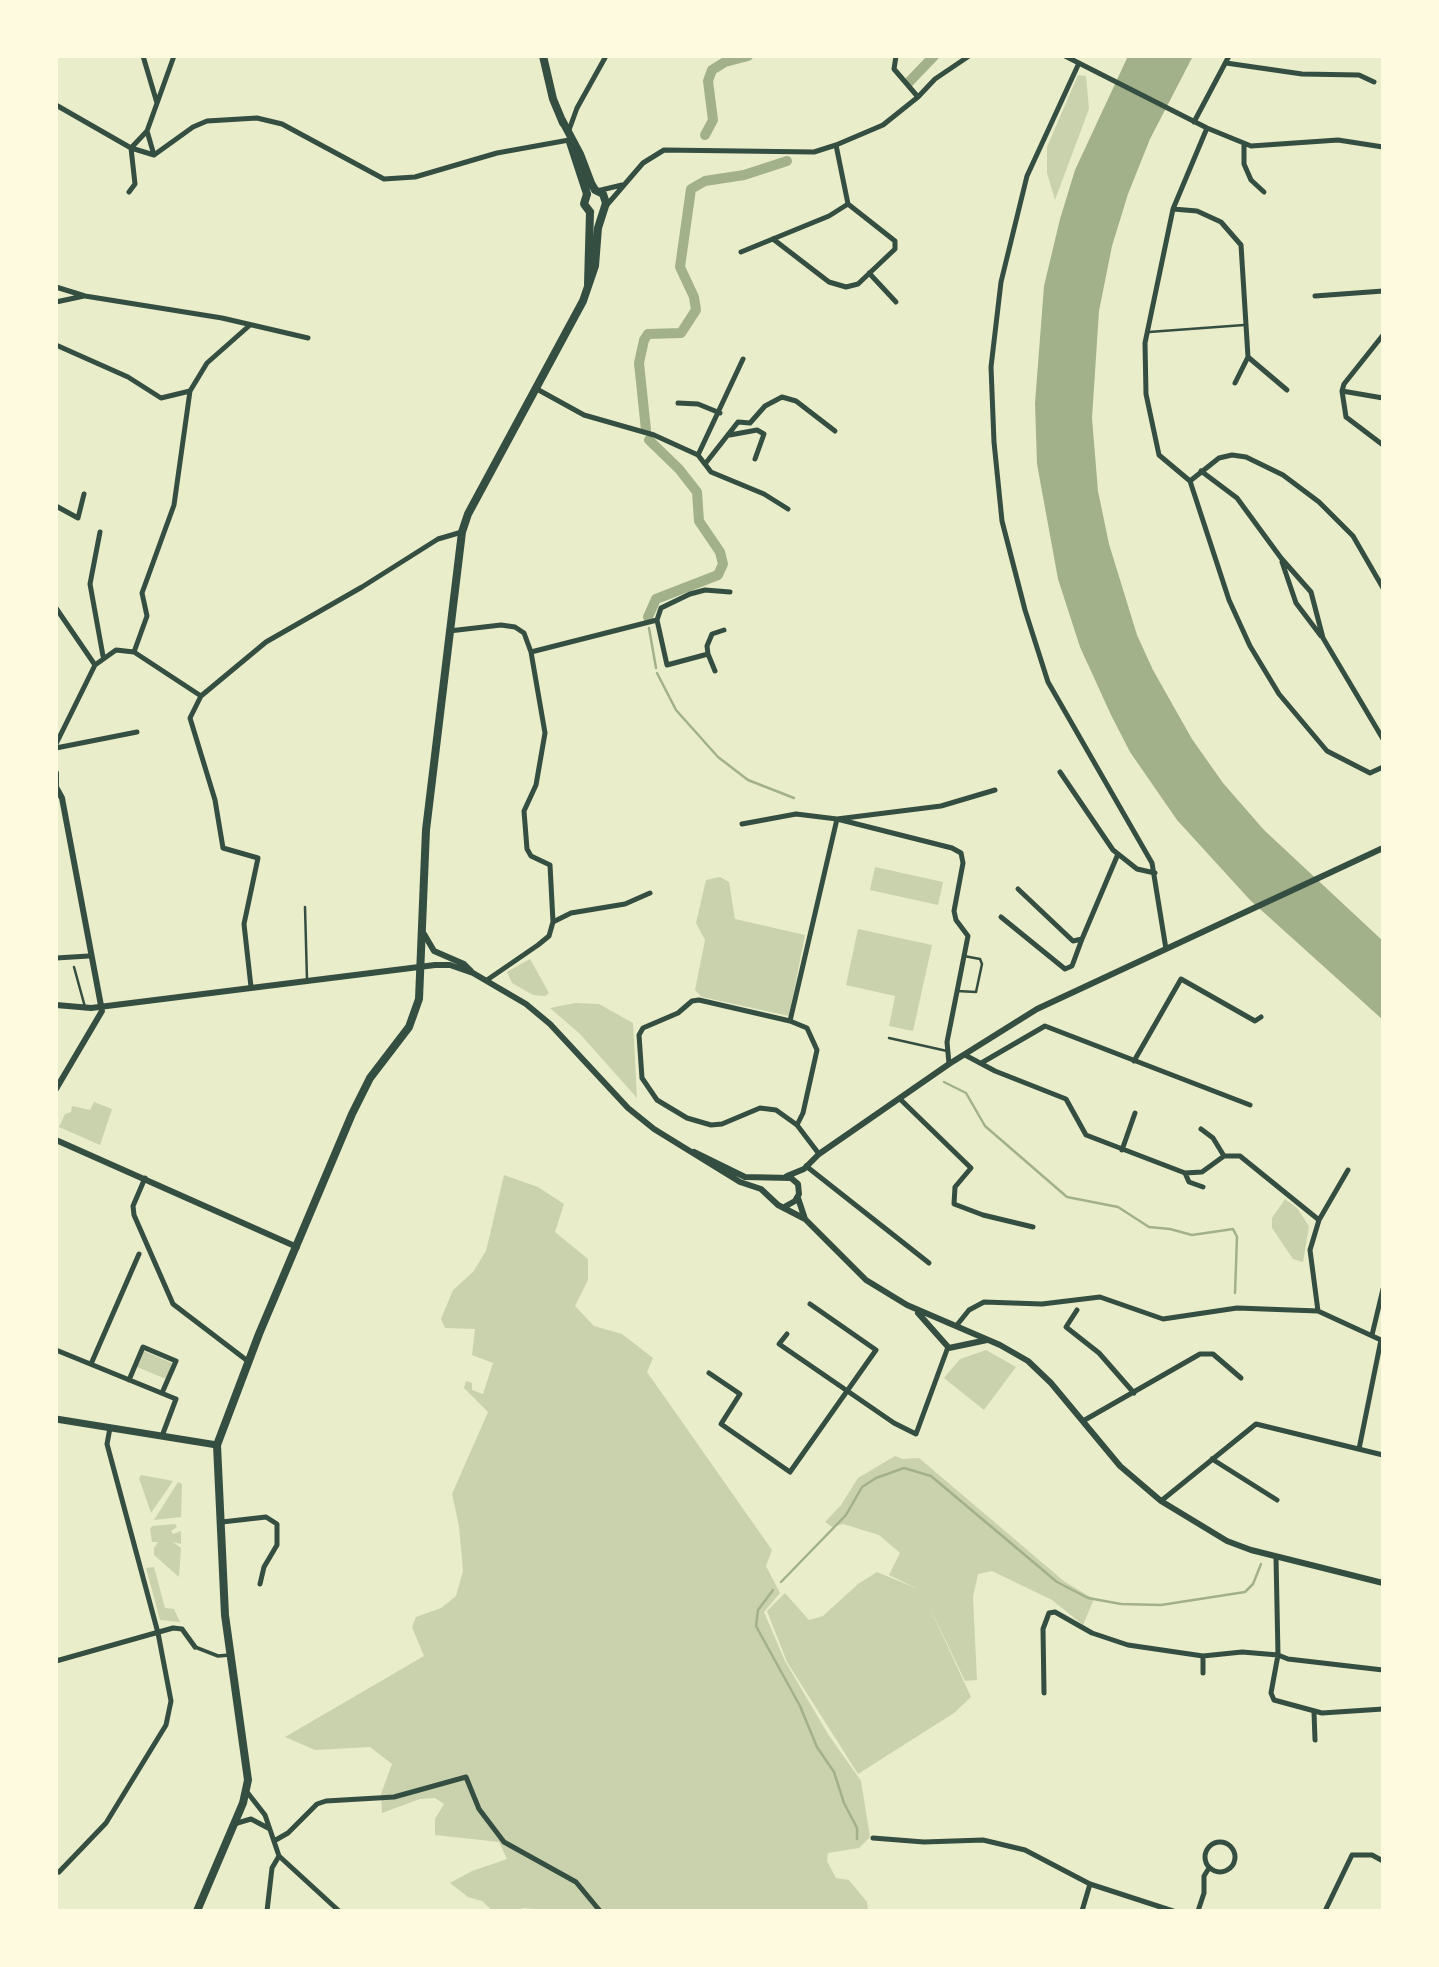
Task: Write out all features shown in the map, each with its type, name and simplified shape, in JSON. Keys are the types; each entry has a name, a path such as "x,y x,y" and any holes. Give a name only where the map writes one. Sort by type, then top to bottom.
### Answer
{"main road":[{"path":"197,1911 247,1792 247,1760 230,1655 217,1445 249,1362 370,1078 409,1027 419,999 424,934 425,842 462,532 468,514 596,266 605,197 593,192 569,140 553,99 543,56"},
{"path":"562,120 569,130 593,192"},
{"path":"588,286 590,212 584,204 593,192"},
{"path":"590,212 603,209"},
{"path":"56,1419 217,1445"}],"street":[{"path":"143,56 157,104"},
{"path":"131,148 148,131 174,56"},
{"path":"569,130 577,108 606,56"},
{"path":"896,56 894,69 918,97"},
{"path":"603,209 643,163 664,150 814,152 883,125 918,97 935,79 969,56"},
{"path":"1065,56 1206,128 1244,144 1338,140 1383,147"},
{"path":"1194,122 1229,56"},
{"path":"1079,63 1027,176 1001,282 991,367 994,442 1002,521 1025,610 1048,682 1153,863 1166,949"},
{"path":"1226,63 1302,74 1359,75 1374,82"},
{"path":"56,105 131,148 154,155"},
{"path":"154,155 193,127 228,117 257,118 282,124 384,179 415,177 497,153 569,140"},
{"path":"1206,128 1173,209 1146,332 1146,394 1156,446 1168,466 1190,481 1229,600 1250,646 1279,694 1327,751 1370,773 1383,767"},
{"path":"148,131 154,155"},
{"path":"1244,144 1244,164 1251,180 1264,192"},
{"path":"773,239 829,282 846,287 858,284 895,249 895,241 848,204 836,145"},
{"path":"129,192 135,184 131,148"},
{"path":"593,192 622,185"},
{"path":"741,252 829,216 848,204"},
{"path":"1173,209 1197,211 1221,222 1241,245 1248,356 1234,383"},
{"path":"869,274 896,302"},
{"path":"56,287 85,296 250,324 308,338"},
{"path":"1315,296 1383,291"},
{"path":"56,302 85,296"},
{"path":"134,652 147,616 142,593 174,505 190,391 207,363 250,324"},
{"path":"1383,335 1344,384 1342,391 1346,417 1383,445"},
{"path":"56,345 128,377 161,398 190,391"},
{"path":"1248,356 1287,390"},
{"path":"698,455 743,359"},
{"path":"535,388 584,415 654,435 698,455 711,472 764,494 788,509"},
{"path":"1342,391 1383,398"},
{"path":"705,464 738,422 750,423 765,406 782,397 796,401 835,432"},
{"path":"678,403 698,404 720,413"},
{"path":"727,436 741,430 757,430 764,434 755,460"},
{"path":"1190,481 1219,458 1232,455 1246,457 1283,475 1319,502 1353,536 1383,588"},
{"path":"1201,471 1237,498 1281,558 1311,592 1322,638"},
{"path":"56,506 78,519 84,494"},
{"path":"100,532 90,584 103,656"},
{"path":"251,987 244,924 258,858 223,848 215,800 190,718 201,696 266,642 362,587 438,539 462,532"},
{"path":"1281,558 1296,603 1322,638 1383,738"},
{"path":"708,654 667,666 657,620 660,608 705,590 730,592"},
{"path":"56,608 95,665"},
{"path":"531,652 657,620"},
{"path":"449,631 501,625 515,627 524,633 531,652 545,733 536,785 524,811 527,849 531,856 550,865 553,922 549,936 487,980"},
{"path":"715,671 707,646 712,634 724,630"},
{"path":"56,746 95,665 103,656 116,650 134,652 201,696"},
{"path":"56,746 137,732"},
{"path":"1060,772 1118,854 1137,869 1155,873"},
{"path":"56,773 56,786 62,798 89,956 101,1006 101,1015 56,1089"},
{"path":"837,819 941,806 995,790"},
{"path":"742,824 796,814 837,819 952,848 961,853 963,863 954,911 956,920 968,936 947,1051 950,1064"},
{"path":"790,1021 837,819"},
{"path":"692,1152 745,1177 775,1180 787,1176 805,1167 819,1154 950,1064 1037,1009 1383,848"},
{"path":"1000,917 1065,969 1072,966 1118,854"},
{"path":"1018,889 1073,941 1082,939"},
{"path":"553,922 579,910 625,904 650,893"},
{"path":"424,934 434,951 464,964 473,973"},
{"path":"56,958 89,956"},
{"path":"56,1004 101,1006 422,967 450,965 473,973 550,1024 628,1108 654,1129 805,1219 866,1280 908,1306 960,1327 1028,1361 1120,1466 1161,1501 1227,1541 1276,1557 1383,1583"},
{"path":"1135,1061 1181,979 1255,1021 1261,1017"},
{"path":"797,1125 803,1113 817,1050 807,1028 790,1021 698,1000 692,1001 678,1013 643,1028 639,1035 642,1078 657,1100 687,1118 711,1125 768,1108 776,1110 797,1125 819,1154"},
{"path":"983,1062 1045,1026 1250,1105"},
{"path":"976,1048 983,1062"},
{"path":"965,1055 983,1062 995,1071 1066,1099 1086,1135 1122,1150 1185,1173 1202,1172 1224,1156 1240,1156 1319,1220"},
{"path":"900,1099 971,1168 955,1187 954,1204 983,1215 1033,1227"},
{"path":"1122,1150 1135,1113"},
{"path":"1200,1129 1213,1138 1224,1156"},
{"path":"56,1140 297,1247"},
{"path":"805,1167 798,1184 798,1198 805,1219"},
{"path":"805,1167 929,1263"},
{"path":"1318,1311 1310,1250 1319,1220 1348,1170"},
{"path":"1185,1173 1189,1182 1203,1187"},
{"path":"787,1176 798,1184"},
{"path":"145,1178 133,1206 134,1215 173,1304 249,1362"},
{"path":"771,1198 770,1188 775,1180"},
{"path":"786,1206 798,1198"},
{"path":"91,1364 139,1254"},
{"path":"1372,1335 1383,1289"},
{"path":"960,1345 964,1339 960,1327 969,1310 994,1301 1042,1304 1100,1297 1163,1320 1237,1308 1318,1311 1382,1340 1379,1372 1359,1449"},
{"path":"709,1373 740,1394 721,1424 790,1472 876,1350 810,1304"},
{"path":"908,1306 948,1347"},
{"path":"1077,1310 1066,1328 1099,1353 1134,1393"},
{"path":"940,1337 942,1329 949,1324"},
{"path":"787,1334 779,1344 915,1434 948,1347"},
{"path":"948,1347 987,1340"},
{"path":"129,1380 142,1347 176,1361 162,1393"},
{"path":"56,1350 176,1399 162,1436"},
{"path":"1083,1421 1200,1354 1213,1354 1241,1378"},
{"path":"1161,1501 1256,1424 1383,1455"},
{"path":"59,1872 106,1824 166,1725 171,1701 158,1633 107,1444 110,1428"},
{"path":"1212,1460 1277,1500"},
{"path":"222,1522 266,1517 277,1524 277,1545 264,1567 260,1584"},
{"path":"1276,1557 1278,1655 1271,1693 1274,1700 1314,1712 1383,1709"},
{"path":"1044,1693 1043,1629 1049,1613 1055,1612 1092,1633 1128,1645 1203,1656 1242,1652 1278,1655 1288,1659 1383,1670"},
{"path":"56,1661 173,1628 182,1629 195,1647 218,1656 230,1655"},
{"path":"1203,1656 1203,1673"},
{"path":"1314,1712 1315,1740"},
{"path":"274,1841 288,1833 317,1804 326,1801 394,1797 466,1777 479,1809 504,1842 576,1882 600,1911"},
{"path":"247,1792 265,1815 279,1856 339,1911"},
{"path":"234,1824 251,1819 260,1821 270,1830"},
{"path":"873,1838 925,1842 983,1840 1025,1850 1090,1884 1173,1911"},
{"path":"1219,1842 1228,1845 1234,1853 1231,1867 1223,1872 1209,1868 1205,1859 1207,1850 1219,1842"},
{"path":"1325,1911 1352,1855 1372,1855 1383,1861"},
{"path":"267,1911 272,1868 279,1856"},
{"path":"1198,1911 1204,1876 1209,1868"},
{"path":"1082,1911 1090,1884"}],"lane":[{"path":"1146,332 1213,325 1246,325"},
{"path":"305,907 307,980"},
{"path":"71,956 85,1007"},
{"path":"957,991 976,992 982,964 980,959 964,956"},
{"path":"889,1038 947,1051"}],"shaded area":[{"path":"1128,56 1193,56 1150,139 1128,194 1112,246 1099,311 1092,418 1098,491 1109,544 1137,635 1153,670 1192,739 1223,783 1264,830 1383,941 1383,1020 1250,900 1177,820 1130,752 1111,715 1080,647 1058,579 1037,464 1035,403 1044,286 1075,170"},
{"path":"1078,75 1086,76 1089,109 1055,200 1047,173 1047,147"},
{"path":"875,867 943,882 938,905 870,890"},
{"path":"720,877 729,882 735,919 805,935 789,1016 702,997 695,990 705,940 696,923 706,880"},
{"path":"858,929 932,945 913,1031 889,1026 895,996 846,985"},
{"path":"530,959 549,993 545,996 533,995 512,983 507,972"},
{"path":"575,1003 599,1004 633,1023 637,1098 580,1034 550,1008"},
{"path":"94,1102 112,1109 100,1145 59,1127 65,1114 71,1112 72,1106 90,1110"},
{"path":"504,1175 538,1187 564,1204 555,1232 588,1259 588,1280 575,1306 594,1326 622,1334 653,1358 647,1372 772,1550 766,1566 780,1593 764,1612 785,1661 828,1734 861,1781 870,1837 859,1848 828,1853 827,1861 836,1878 849,1880 867,1902 868,1911 557,1911 522,1908 521,1911 493,1911 482,1901 468,1897 450,1883 472,1871 507,1859 499,1842 435,1835 435,1819 444,1804 435,1798 420,1799 382,1813 381,1794 392,1764 370,1747 315,1750 285,1737 424,1656 412,1627 416,1617 441,1608 456,1596 463,1571 459,1526 452,1494 488,1412 464,1388 466,1381 472,1383 472,1390 483,1394 493,1363 472,1355 475,1329 445,1328 441,1319 453,1290 473,1272 486,1251"},
{"path":"1285,1199 1297,1208 1309,1226 1303,1262 1293,1259 1272,1228 1272,1218"},
{"path":"986,1350 1016,1367 984,1410 944,1378 960,1359"},
{"path":"144,1351 172,1363 166,1379 137,1367"},
{"path":"895,1456 903,1459 919,1458 1065,1582 1094,1599 1083,1625 1052,1600 992,1571 978,1574 973,1597 977,1680 965,1681 928,1604 971,1697 954,1713 858,1774 787,1662 767,1611 785,1593 809,1620 823,1616 858,1584 877,1572 918,1589 889,1575 900,1553 879,1535 843,1524 832,1527 825,1522 841,1505 858,1478"},
{"path":"141,1475 173,1481 151,1513 139,1478"},
{"path":"178,1482 182,1484 181,1517 154,1520"},
{"path":"175,1524 177,1527 171,1531 173,1534 181,1531 181,1544 173,1542 181,1548 179,1577 154,1555 158,1542 152,1542 150,1529 152,1526"},
{"path":"154,1567 165,1608 174,1609 180,1622 160,1620 146,1568"}],"waterway":[{"path":"705,135 713,120 708,81 712,70 725,62 748,56"},
{"path":"909,82 934,56"},
{"path":"646,430 639,363 644,340 648,334 681,333 696,310 694,297 680,267 691,189 705,181 744,175 787,161"},
{"path":"648,617 656,599 718,575 723,564 720,552 699,521 697,492 679,469 649,440"},
{"path":"649,628 656,668"},
{"path":"657,673 676,710 718,757 748,780 794,798"},
{"path":"944,1082 966,1093 985,1126 1067,1197 1118,1207 1149,1227 1192,1235 1233,1229 1237,1237 1235,1293"},
{"path":"781,1582 846,1515 862,1487 876,1478 904,1468 931,1476 1057,1582 1088,1598 1121,1604 1161,1605 1245,1592 1253,1584 1261,1564"},
{"path":"773,1590 758,1610 756,1626 800,1706 817,1747 834,1772 844,1803 857,1828 857,1839"}]}
